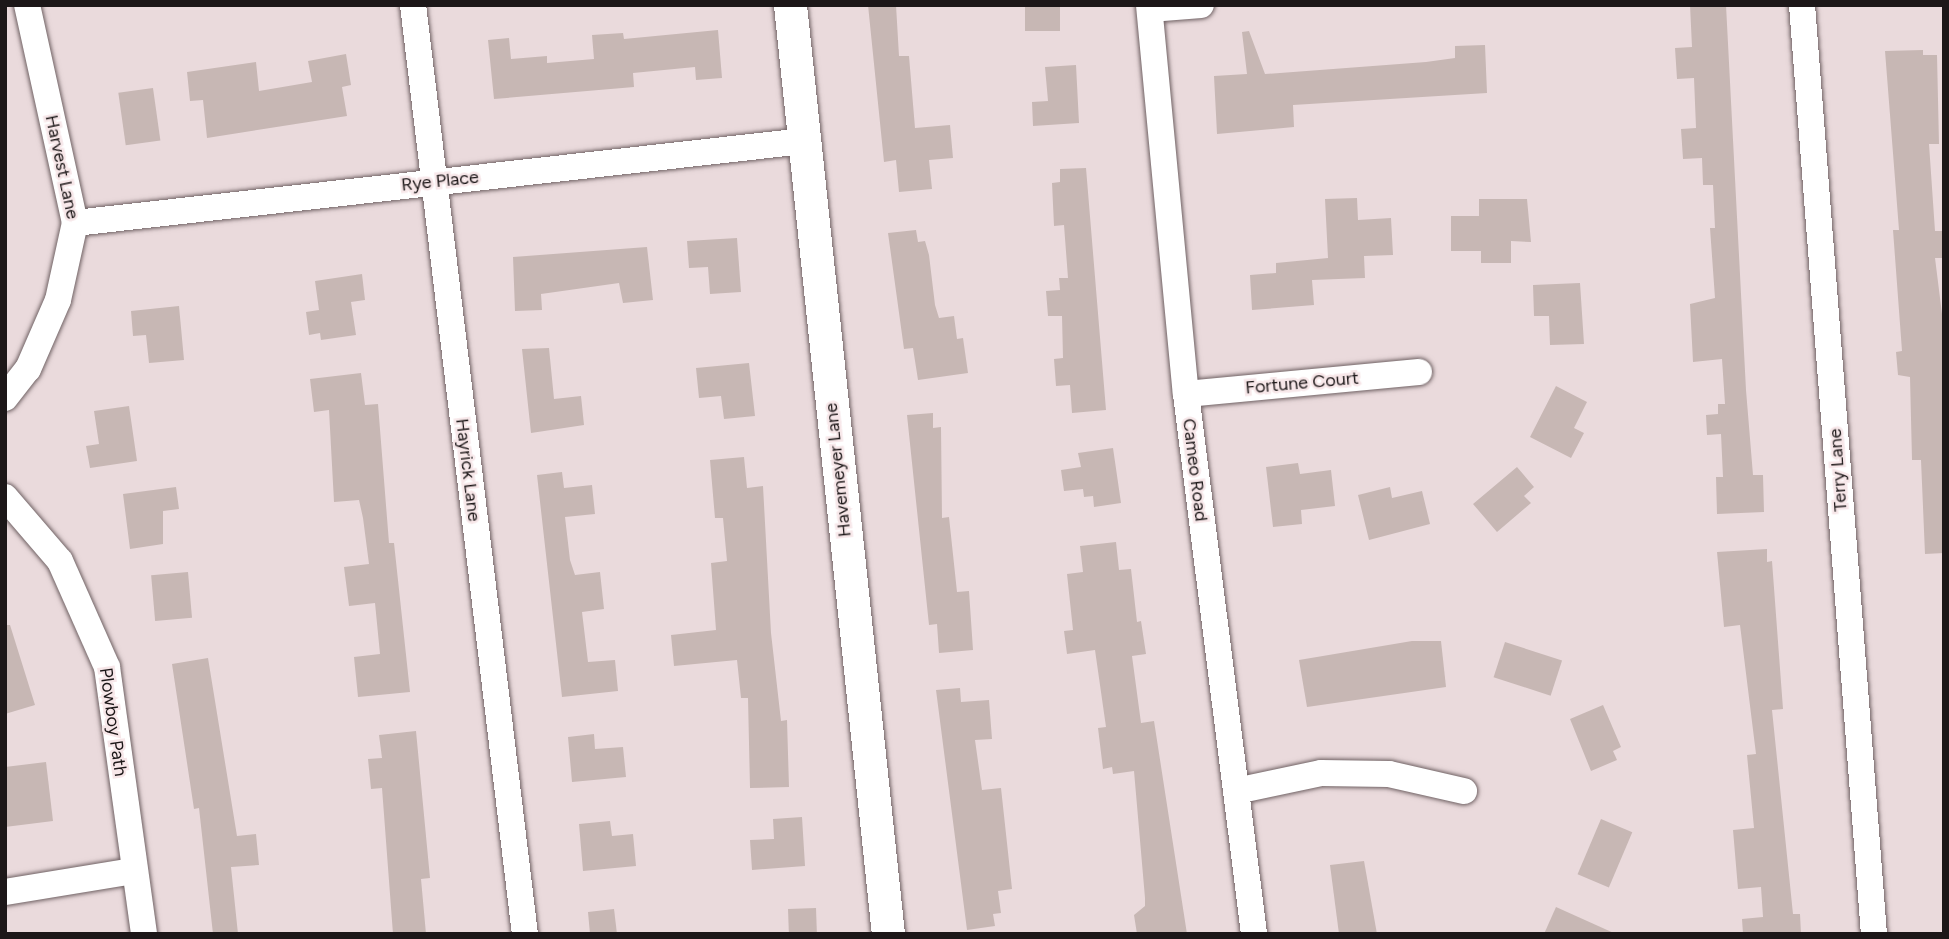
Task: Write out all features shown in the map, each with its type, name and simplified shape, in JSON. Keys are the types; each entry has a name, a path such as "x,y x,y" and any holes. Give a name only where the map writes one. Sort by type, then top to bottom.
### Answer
{"street":[{"name":"Harvest Lane","path":"5,398 29,369 58,300 75,223 27,5"},
{"name":"Hayrick Lane","path":"413,5 525,934"},
{"name":"Havemeyer Lane","path":"790,5 888,934"},
{"path":"1149,7 1201,5"},
{"name":"Terry Lane","path":"1802,5 1874,934"},
{"name":"Cameo Road","path":"1149,7 1186,394 1254,934"},
{"name":"Rye Place","path":"75,223 804,141"},
{"name":"Fortune Court","path":"1186,394 1419,372"},
{"name":"Plowboy Path","path":"5,497 60,561 107,667 133,871 144,934"},
{"path":"1236,791 1321,773 1389,774 1464,791"},
{"path":"5,892 133,871"}],"building":[{"path":"868,5 896,5 899,56 909,56 915,128 950,125 953,158 929,160 932,189 899,192 896,160 884,162"},
{"path":"1025,5 1060,5 1060,31 1025,31"},
{"path":"1690,5 1726,5 1746,390 1753,475 1763,475 1764,512 1717,514 1716,477 1723,477 1721,434 1707,435 1706,415 1718,414 1718,404 1725,404 1722,359 1693,362 1690,304 1715,298 1710,228 1715,228 1713,185 1703,185 1702,158 1683,159 1681,129 1696,128 1694,78 1677,79 1675,48 1692,47"},
{"path":"718,30 722,78 696,80 695,67 633,73 634,87 494,99 488,40 509,38 511,59 547,56 547,63 594,59 592,35 623,33 624,39"},
{"path":"1249,31 1265,74 1426,62 1455,58 1455,46 1485,45 1487,93 1293,105 1294,127 1217,134 1214,76 1247,74 1242,32"},
{"path":"1923,50 1923,55 1937,55 1939,144 1929,144 1935,231 1944,231 1944,258 1935,258 1944,330 1944,553 1925,554 1921,460 1912,460 1910,377 1898,375 1896,352 1902,351 1893,230 1899,230 1885,51"},
{"path":"346,54 351,85 342,87 347,116 207,138 203,100 190,101 187,72 256,62 259,91 312,82 308,61"},
{"path":"1076,65 1079,123 1033,126 1032,102 1048,101 1045,67"},
{"path":"153,88 160,140 126,145 118,93"},
{"path":"1086,168 1106,410 1072,413 1070,385 1056,386 1054,359 1063,358 1062,316 1048,316 1046,291 1060,290 1059,278 1068,278 1064,225 1054,226 1052,183 1060,182 1060,169"},
{"path":"1357,198 1358,220 1391,218 1393,255 1364,256 1365,278 1312,280 1314,305 1252,310 1250,275 1276,273 1276,263 1328,258 1325,199"},
{"path":"1479,199 1527,199 1531,242 1511,241 1511,263 1481,263 1481,251 1451,251 1451,216 1479,216"},
{"path":"916,230 918,242 925,241 929,255 939,318 954,316 957,339 963,338 968,373 918,380 913,348 904,349 888,233"},
{"path":"737,238 741,292 710,294 708,267 689,268 687,241"},
{"path":"647,247 653,300 623,303 619,283 541,294 542,310 515,311 513,257"},
{"path":"362,274 365,300 351,302 356,335 321,340 320,333 309,335 306,312 319,310 315,281"},
{"path":"1580,283 1584,344 1550,345 1549,316 1534,316 1533,285"},
{"path":"179,306 184,360 149,363 146,335 133,336 131,311"},
{"path":"549,348 554,399 581,396 584,425 531,433 522,349"},
{"path":"749,363 755,416 724,419 721,396 699,398 696,368"},
{"path":"361,373 365,405 378,404 389,543 394,543 410,692 358,697 354,657 380,654 375,603 349,606 344,567 369,564 363,518 359,500 334,502 329,410 314,412 310,379"},
{"path":"1556,386 1587,402 1574,428 1584,433 1571,458 1530,437"},
{"path":"129,406 137,461 90,468 86,446 99,444 94,411"},
{"path":"933,413 933,428 941,427 942,518 949,517 957,592 969,591 973,650 939,653 937,624 929,625 907,415"},
{"path":"1113,448 1121,503 1094,507 1093,496 1084,497 1083,489 1064,491 1061,470 1081,467 1078,453"},
{"path":"744,457 747,488 763,486 771,633 781,721 787,720 789,787 750,788 748,698 741,698 737,660 674,666 671,635 716,630 711,563 727,561 723,518 715,518 710,460"},
{"path":"1298,463 1300,474 1331,470 1335,506 1301,510 1302,524 1273,527 1266,467"},
{"path":"1517,467 1534,487 1524,496 1531,503 1497,532 1473,504"},
{"path":"562,472 564,488 592,485 595,514 565,517 570,560 575,575 600,572 604,609 582,612 588,662 615,660 618,691 562,697 537,475"},
{"path":"176,487 179,509 163,511 163,544 130,549 123,494"},
{"path":"1390,487 1392,498 1422,491 1430,524 1369,540 1358,495"},
{"path":"1116,542 1119,570 1131,569 1137,622 1141,621 1146,654 1132,656 1141,723 1154,721 1187,934 1137,934 1134,915 1145,906 1145,898 1134,771 1113,774 1112,767 1103,769 1098,728 1106,727 1095,650 1067,654 1064,631 1073,630 1067,574 1083,572 1080,546"},
{"path":"1767,549 1767,562 1772,561 1783,709 1772,710 1793,914 1800,914 1801,934 1743,934 1742,919 1763,917 1761,887 1738,889 1733,830 1754,828 1747,755 1756,754 1740,625 1724,627 1717,552"},
{"path":"188,572 192,618 155,621 151,575"},
{"path":"5,625 10,625 35,705 5,714"},
{"path":"1412,641 1441,641 1446,687 1307,707 1299,660"},
{"path":"1505,642 1562,661 1551,696 1494,677"},
{"path":"208,658 237,836 256,834 259,865 231,867 238,934 213,934 199,808 194,809 172,664"},
{"path":"960,688 961,702 989,700 992,739 975,740 982,790 1001,788 1012,889 998,891 1001,913 993,914 995,926 967,930 936,690"},
{"path":"1603,705 1621,747 1613,751 1617,760 1591,771 1570,719"},
{"path":"416,731 430,878 421,879 426,934 393,934 382,788 371,789 368,759 382,758 379,735"},
{"path":"594,734 595,749 623,747 626,777 572,782 568,737"},
{"path":"46,762 53,821 5,827 5,767"},
{"path":"802,817 805,866 752,870 750,840 774,839 773,819"},
{"path":"1601,819 1632,832 1609,888 1578,874"},
{"path":"610,821 612,836 633,834 636,866 583,871 579,824"},
{"path":"1364,861 1377,934 1339,934 1330,865"},
{"path":"1556,907 1616,934 1544,934"},
{"path":"816,908 817,934 789,934 788,909"},
{"path":"614,909 617,934 590,934 588,912"}]}
